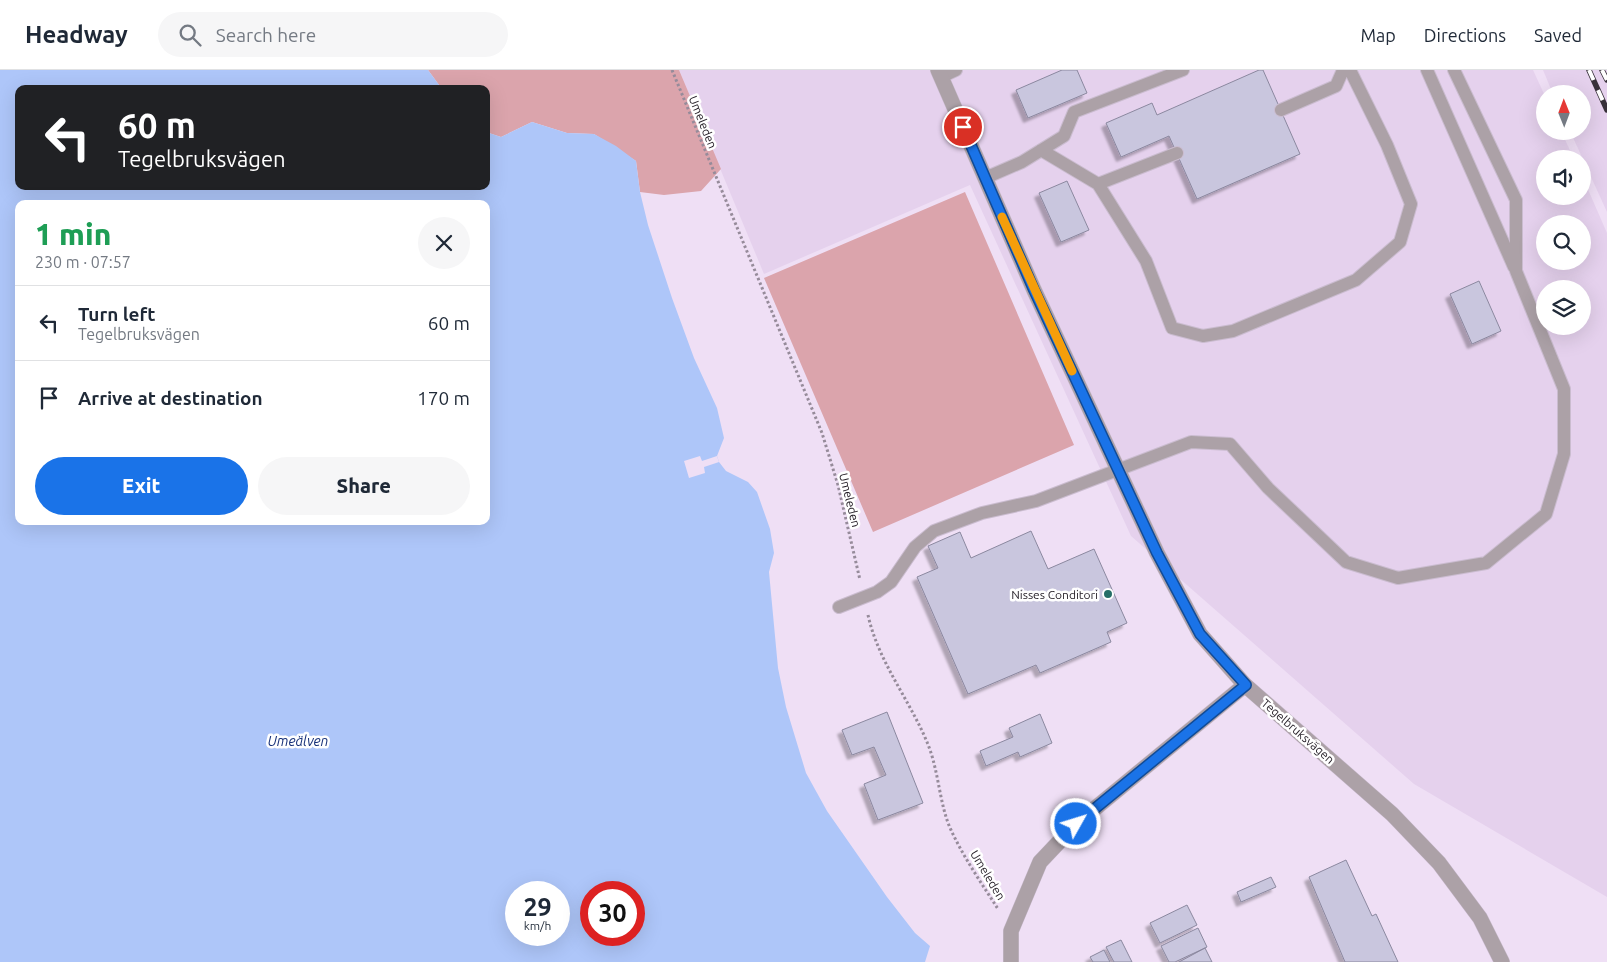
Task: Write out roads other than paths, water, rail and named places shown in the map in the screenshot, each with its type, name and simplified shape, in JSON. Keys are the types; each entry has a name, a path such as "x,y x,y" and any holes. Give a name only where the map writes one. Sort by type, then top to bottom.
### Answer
{"street":[{"name":"Tegelbruksvägen","path":"940,74 1034,290 1157,553 1200,634 1246,685 1392,814 1438,863 1480,918 1502,962"},
{"path":"1011,962 1011,931 1040,862 1076,824 1246,685"}],"lane":[{"path":"940,74 956,70"},
{"path":"985,178 1022,162 1064,136 1074,112 1183,70"},
{"path":"1281,110 1336,86 1343,70"},
{"path":"1041,150 1098,184 1146,261 1172,328 1203,336 1233,331 1356,280 1400,242 1411,204 1387,145 1350,70"},
{"path":"840,607 878,592 891,582 915,547 934,531 982,513 1036,501 1152,455 1191,442 1230,444 1268,488 1346,562 1398,578 1486,563 1546,514 1564,454 1564,389 1516,271 1427,70"},
{"path":"1454,70 1516,200 1516,271"},
{"path":"1098,184 1177,153"}],"water":[{"name":"Umeälven","path":"0,70 428,70 439,85 15,85 15,190 490,190 490,133 501,137 532,122 567,133 594,134 616,146 636,161 640,192 648,225 694,358 717,408 724,438 717,456 719,462 726,471 748,482 757,492 770,529 774,553 769,572 778,668 786,707 806,773 827,811 887,897 915,933 930,946 925,962 0,962"}],"railway":[{"path":"1589,70 1607,110"},
{"path":"1602,70 1607,80"}],"place":[{"name":"Nisses Conditori","path":"1108,594"}]}
